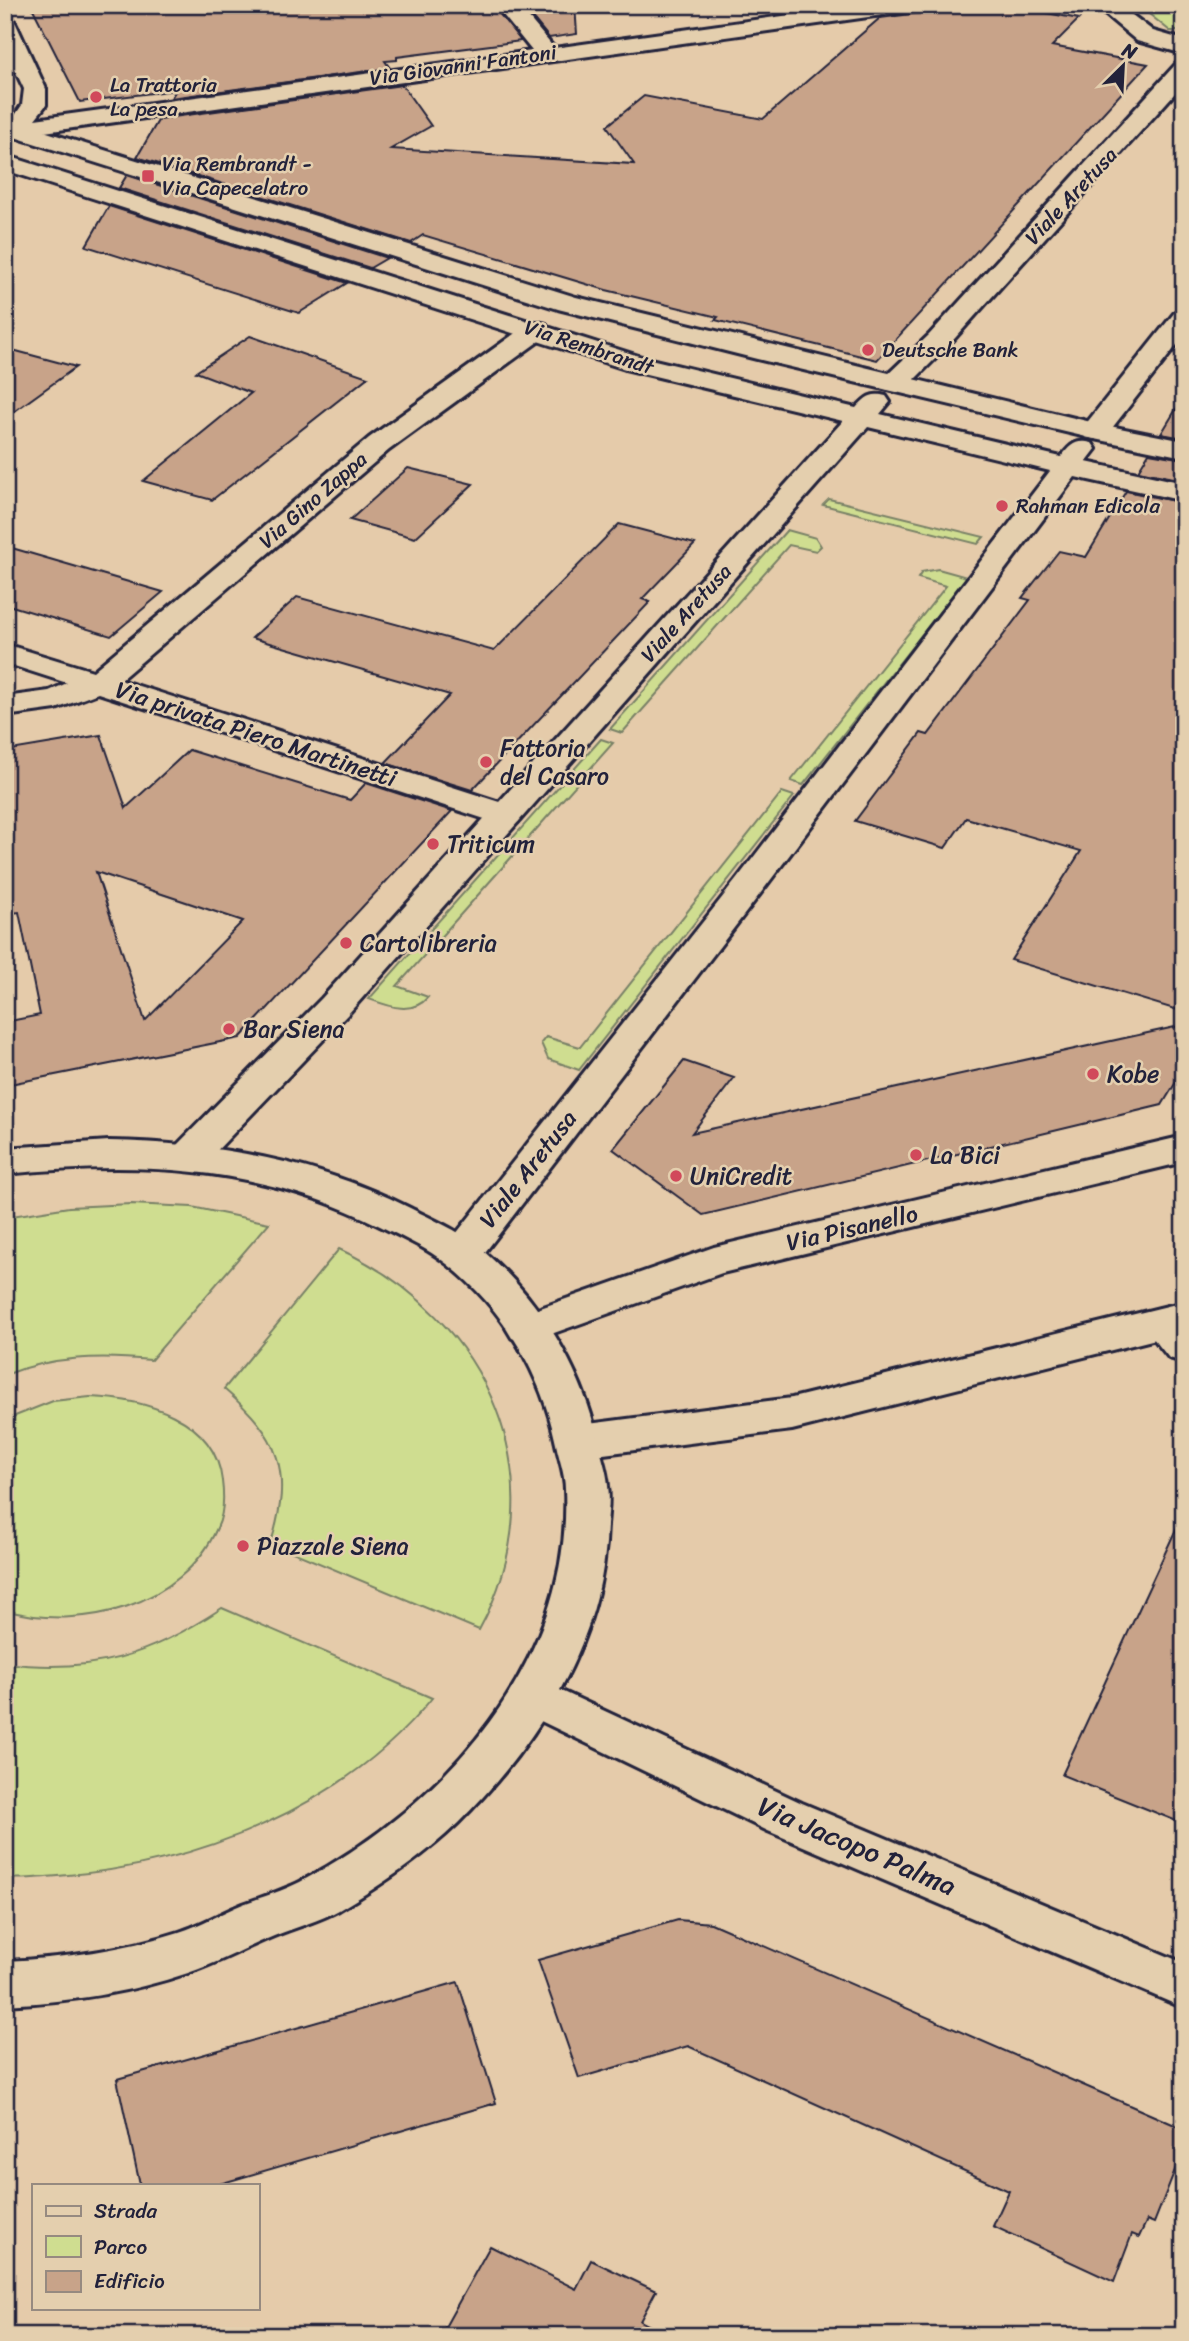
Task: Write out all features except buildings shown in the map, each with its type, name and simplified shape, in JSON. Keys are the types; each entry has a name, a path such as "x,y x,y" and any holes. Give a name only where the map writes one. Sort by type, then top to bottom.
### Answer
{"street":[{"path":"506,5 547,54"},
{"name":"Via Giovanni Fantoni","path":"11,127 911,5"},
{"path":"1105,5 1145,36 1184,47"},
{"path":"5,24 11,52 35,89 34,105 11,127"},
{"name":"Viale Aretusa","path":"189,1156 335,1006 861,416 938,341 1184,69"},
{"path":"5,76 20,80 35,89"},
{"name":"Via Rembrandt","path":"11,127 567,303 1095,431 1184,449"},
{"name":"Via Rembrandt","path":"5,162 634,363 1068,467 1184,492"},
{"name":"Viale Aretusa","path":"461,1254 748,887 1184,318"},
{"name":"Via Gino Zappa","path":"5,707 56,699 99,682 379,444 537,330"},
{"name":"Via privata Piero Martinetti","path":"5,653 506,815"},
{"name":"Via Pisanello","path":"526,1328 714,1261 1184,1149"},
{"path":"5,1161 62,1154 120,1152 234,1161 289,1174 341,1191 389,1213 461,1254 485,1276 526,1328 562,1387 580,1441 587,1480 588,1531 581,1583 564,1636 534,1697 485,1765 438,1812 384,1856 323,1894 182,1953 107,1972 5,1983"},
{"path":"580,1441 792,1414 1176,1329"},
{"name":"Via Jacopo Palma","path":"534,1697 785,1817 1184,1986"}],"green space":[{"path":"1138,5 1184,5 1184,31 1170,31"},
{"path":"829,499 984,537 978,544 823,505"},
{"path":"787,530 816,538 821,546 816,551 789,545 622,733 610,729"},
{"path":"938,569 967,577 803,785 791,781 946,586 918,578 922,572"},
{"path":"601,739 613,743 397,986 428,997 422,1003 407,1008 369,999"},
{"path":"782,792 794,796 579,1070 548,1059 541,1043 546,1037 580,1047"},
{"path":"131,1204 192,1207 269,1223 151,1360 77,1358 41,1364 5,1375 5,1217 69,1207"},
{"path":"339,1249 391,1279 436,1316 471,1360 496,1409 510,1461 513,1517 503,1573 479,1630 271,1543 281,1495 277,1457 258,1423 224,1389"},
{"path":"90,1397 132,1402 153,1408 191,1427 206,1441 216,1459 222,1481 222,1511 219,1523 201,1555 180,1577 155,1594 127,1606 97,1614 65,1617 35,1616 5,1610 5,1420 53,1401"},
{"path":"222,1608 432,1698 397,1737 356,1770 312,1800 264,1824 214,1844 110,1870 5,1878 5,1663 66,1666 119,1658 170,1638"}],"place":[{"name":"La Trattoria La pesa","path":"96,97"},
{"name":"Via Rembrandt - Via Capecelatro","path":"148,176"},
{"name":"Deutsche Bank","path":"868,350"},
{"name":"Rahman Edicola","path":"1002,506"},
{"name":"Fattoria del Casaro","path":"486,762"},
{"name":"Triticum","path":"433,844"},
{"name":"Cartolibreria","path":"346,943"},
{"name":"Bar Siena","path":"229,1029"},
{"name":"Kobe","path":"1093,1074"},
{"name":"La Bici","path":"916,1155"},
{"name":"UniCredit","path":"676,1176"},
{"name":"Piazzale Siena","path":"243,1546"}]}
